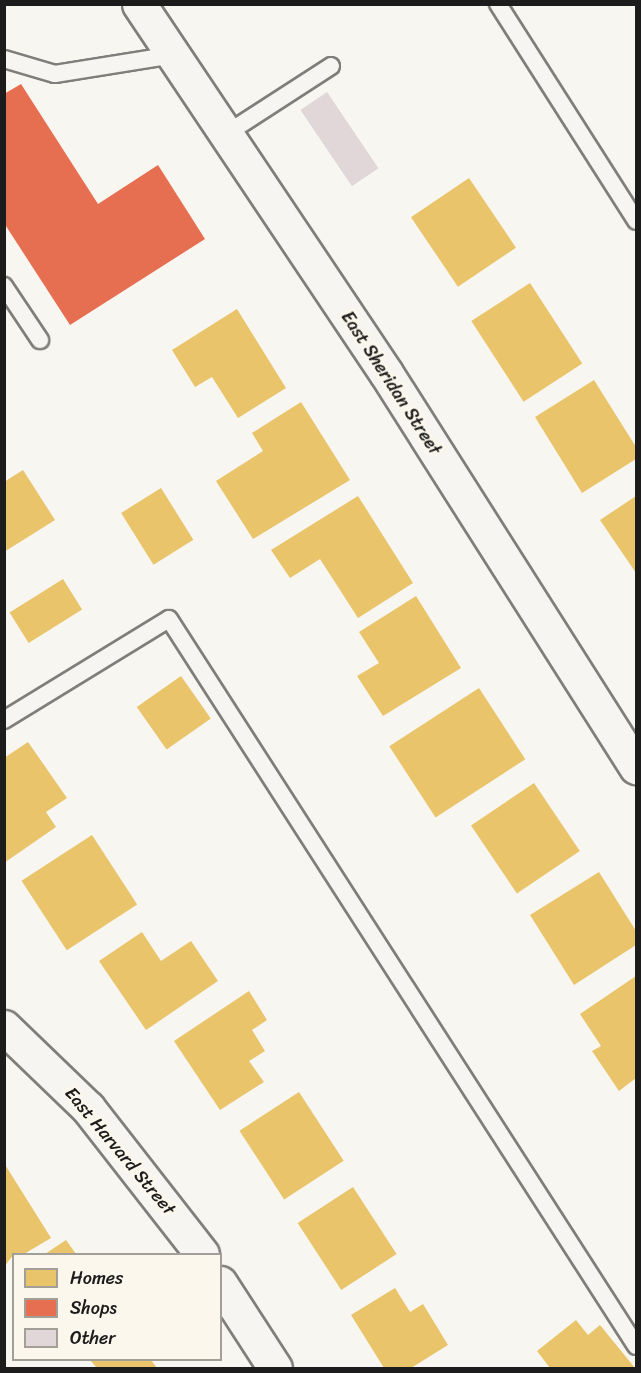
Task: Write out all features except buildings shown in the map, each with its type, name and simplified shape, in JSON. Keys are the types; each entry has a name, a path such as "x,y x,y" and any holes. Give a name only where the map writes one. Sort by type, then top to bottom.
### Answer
{"street":[{"name":"East Sheridan Street","path":"139,4 226,134 636,766"},
{"name":"East Harvard Street","path":"4,1027 88,1108 201,1253"},
{"path":"222,1286 275,1368"}],"lane":[{"path":"498,4 636,221"},
{"path":"4,59 55,74 173,55"},
{"path":"226,134 331,66"},
{"path":"4,286 40,340"},
{"path":"4,720 168,619 636,1346"}]}
